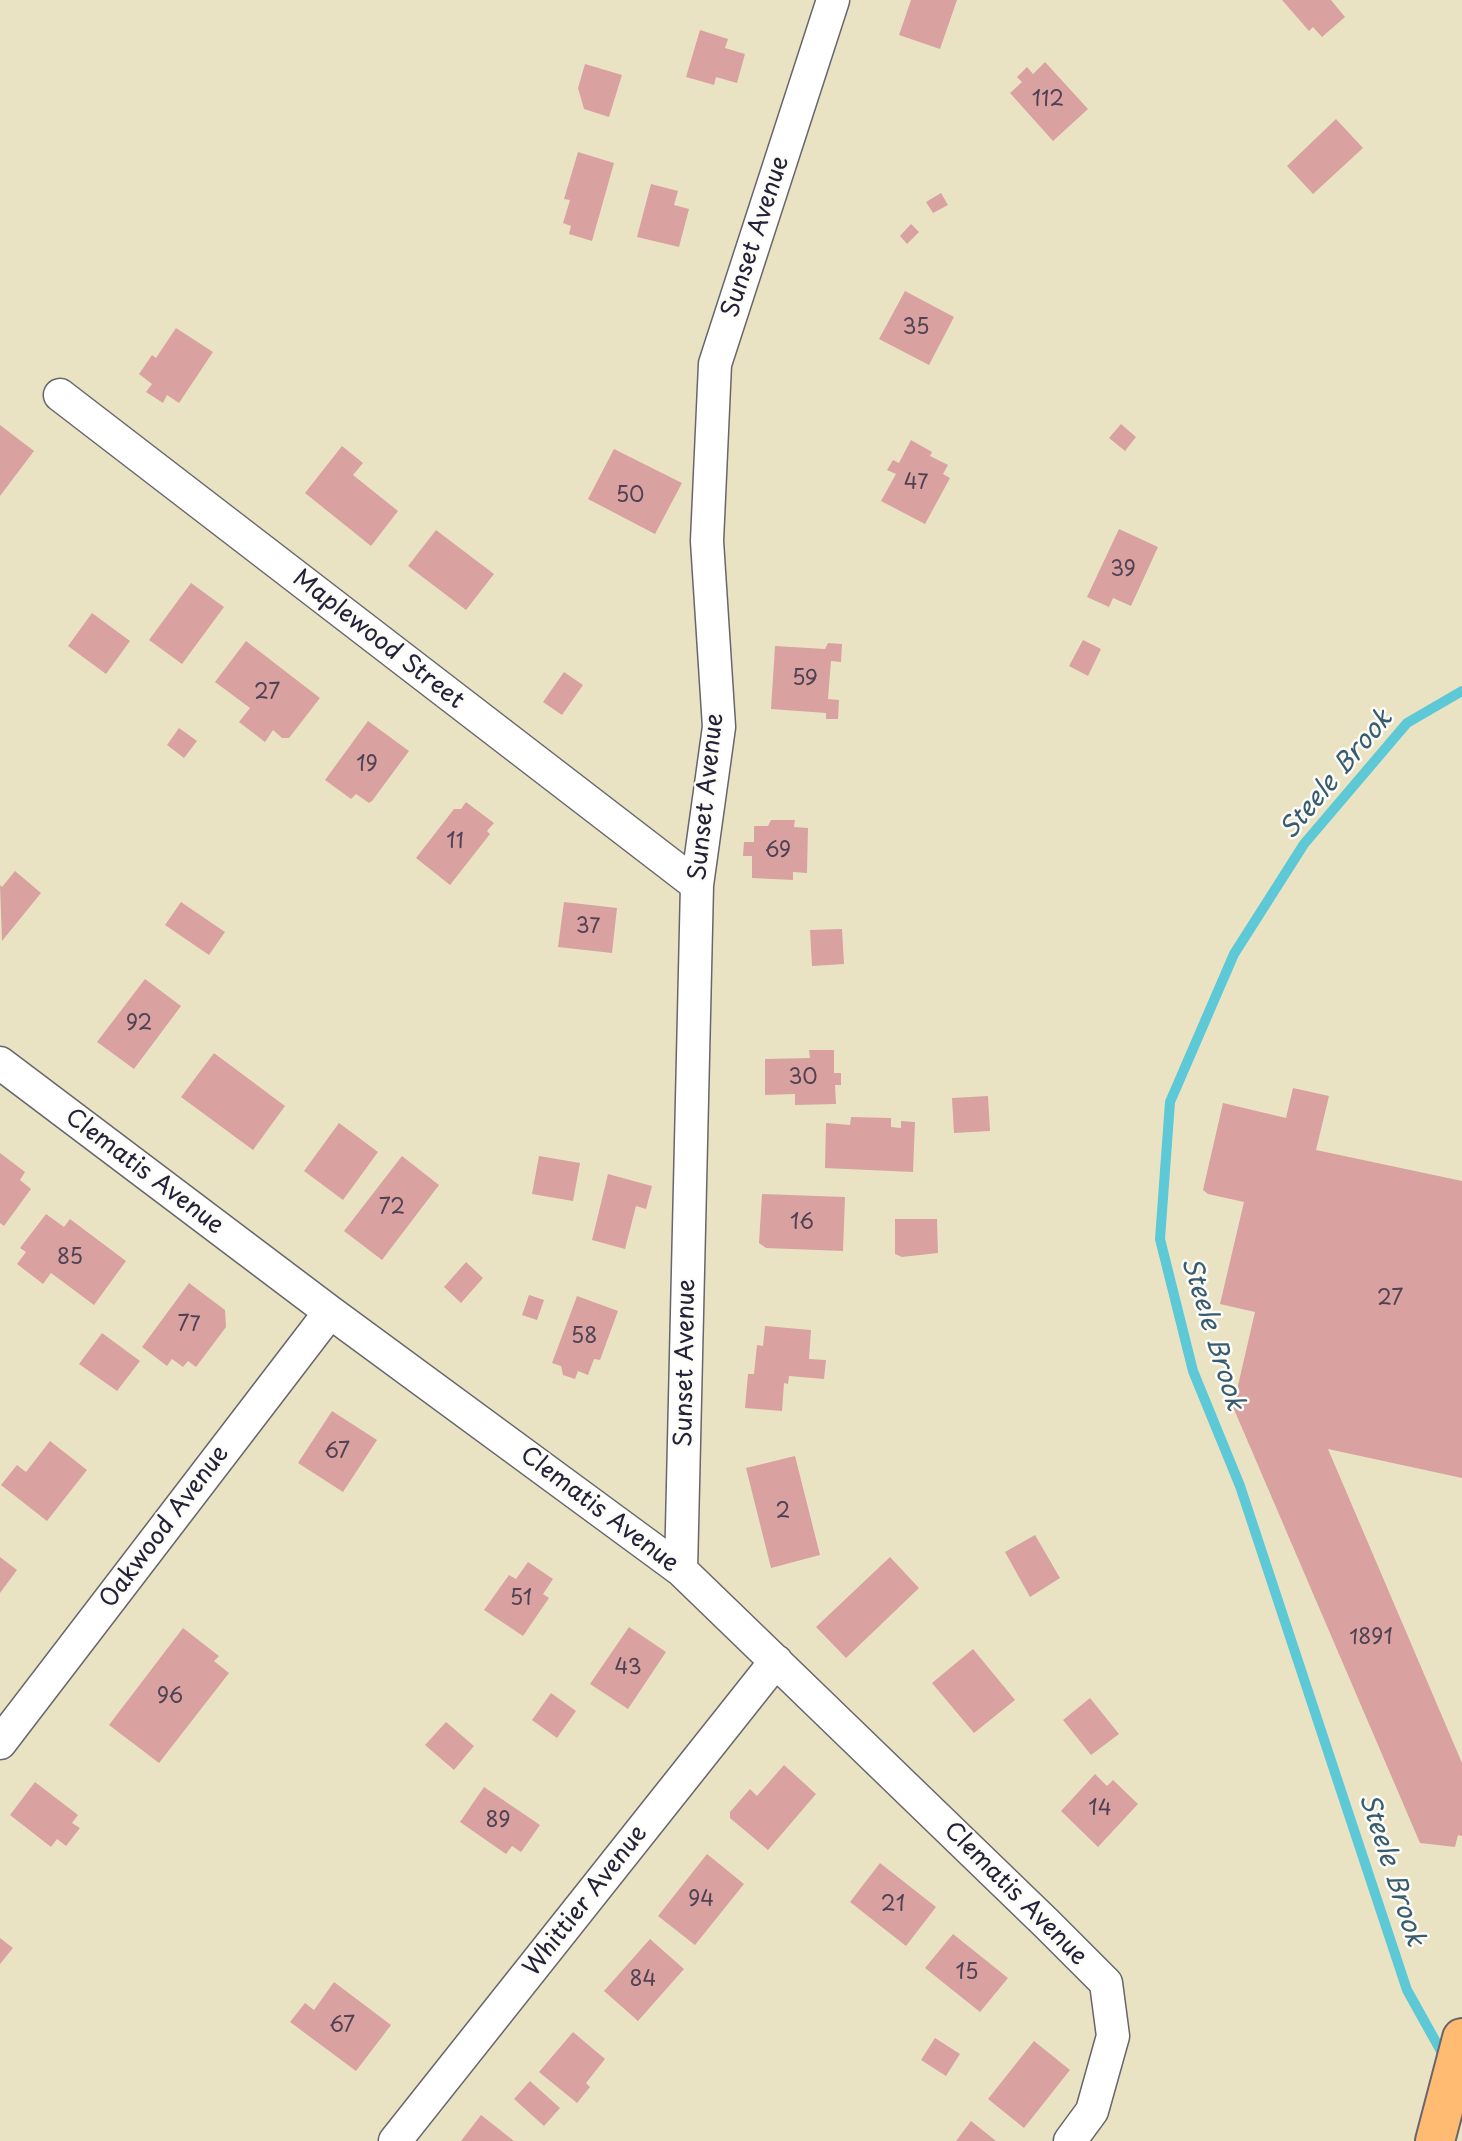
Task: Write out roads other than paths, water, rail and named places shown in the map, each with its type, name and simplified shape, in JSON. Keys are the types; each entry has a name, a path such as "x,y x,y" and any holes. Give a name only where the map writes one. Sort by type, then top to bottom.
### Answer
{"main road":[{"path":"1438,2130 1462,2038"}],"street":[{"name":"Sunset Avenue","path":"681,1570 697,885 719,727 707,541 715,363 833,0"},
{"name":"Maplewood Street","path":"60,395 697,885"},
{"name":"Clematis Avenue","path":"0,1063 330,1312 681,1570 948,1826 1106,1983 1113,2036 1092,2111 1070,2141"},
{"name":"Oakwood Avenue","path":"0,1743 330,1312"},
{"name":"Whittier Avenue","path":"395,2141 776,1661"}],"waterway":[{"name":"Steele Brook","path":"1446,2060 1407,1990 1240,1486 1193,1371 1160,1239 1170,1102 1234,954 1304,844 1407,723 1462,691"}]}
